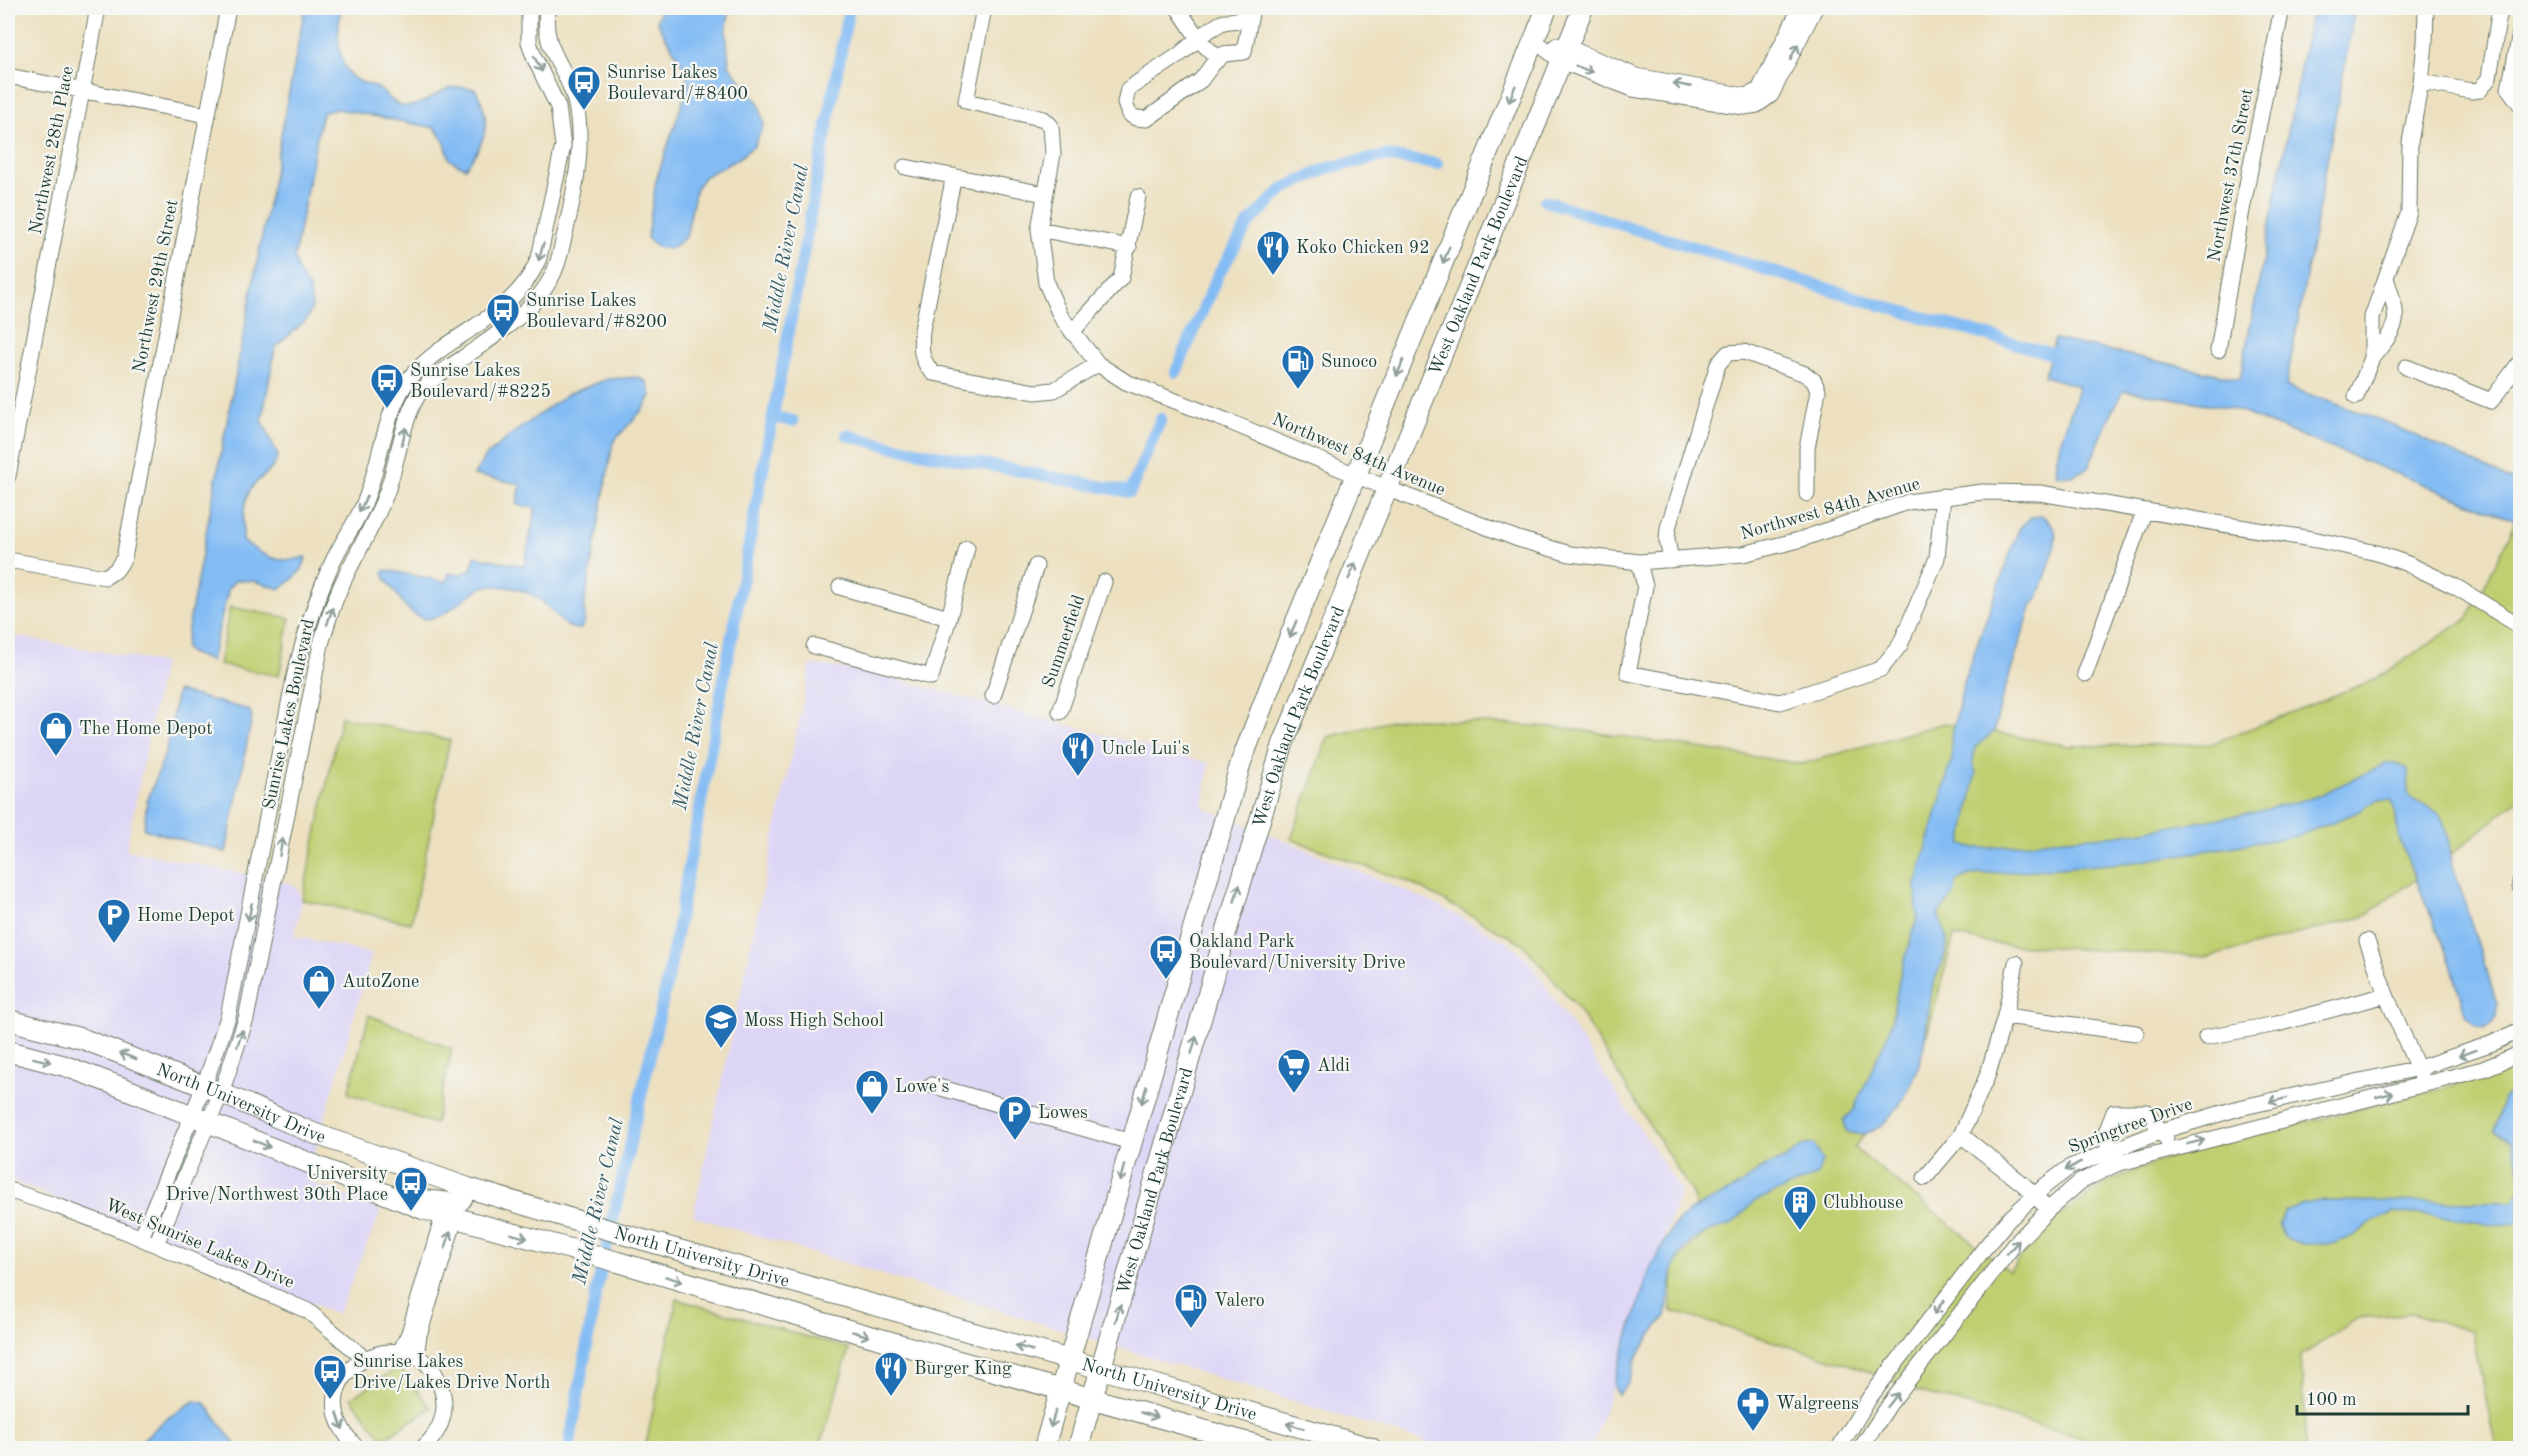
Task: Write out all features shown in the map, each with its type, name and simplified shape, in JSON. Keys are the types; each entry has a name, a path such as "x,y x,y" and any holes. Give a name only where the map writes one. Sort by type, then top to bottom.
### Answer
{"main road":[{"name":"West Oakland Park Boulevard","path":"1044,1449 1241,762 1265,696 1547,8"},
{"name":"West Oakland Park Boulevard","path":"1078,1449 1268,791 1297,706 1583,8"},
{"name":"North University Drive","path":"8,1020 84,1039 313,1133 468,1188 626,1235 1102,1369 1371,1449"},
{"path":"8,1032 32,1037 68,1035"},
{"name":"North University Drive","path":"8,1051 65,1066 200,1118 394,1198 449,1217 618,1262 1267,1449"},
{"path":"394,1198 452,1203 460,1201 468,1188"}],"street":[{"name":"Northwest 28th Place","path":"8,476 98,8"},
{"name":"Northwest 29th Street","path":"8,560 105,577 116,570 124,558 228,8"},
{"name":"Sunrise Lakes Boulevard","path":"212,1090 232,1000 294,678 307,626 333,560 364,504 394,406 412,374 430,358 513,298 534,272 539,258 563,146 558,107 534,57 530,42 529,8"},
{"name":"Sunrise Lakes Boulevard","path":"141,1238 246,1019 321,644 342,585 377,519 391,482 413,407 420,392 441,373 527,309 541,293 558,260 574,184 580,132 574,98 548,41 545,25 546,8"},
{"name":"Northwest 84th Avenue","path":"984,8 966,101 1044,119 1051,126 1053,154 1039,230 1046,283 1061,317 1098,364 1126,382 1230,422 1386,488 1518,539 1570,554 1639,562 1743,554 1799,540 1908,502 1982,492 2040,492 2144,512 2317,540 2377,553 2408,564 2456,587 2520,626"},
{"path":"1178,8 1199,40 1219,58"},
{"path":"1765,92 1769,71 1800,8"},
{"path":"1534,40 1564,54 1636,76 1746,96 1765,92 1815,8"},
{"name":"Northwest 37th Street","path":"2218,350 2242,210 2282,8"},
{"path":"2372,358 2372,317 2409,212 2410,142 2426,43 2426,8"},
{"path":"2421,82 2471,91 2480,90 2489,78 2500,8"},
{"path":"1251,13 1244,52 1224,54 1201,80 1148,119 1136,118 1130,114 1125,103 1128,89 1199,40 1206,32 1223,22 1251,13"},
{"path":"2520,34 2510,89 2520,104"},
{"path":"8,76 207,115"},
{"path":"905,167 1045,194"},
{"path":"954,176 922,330 920,354 925,364 933,373 1035,392 1054,390 1098,364"},
{"path":"1072,332 1121,278 1138,197"},
{"path":"1039,230 1129,247"},
{"path":"2356,397 2372,358 2394,331 2397,318 2386,278"},
{"path":"1671,560 1666,540 1668,528 1718,364 1728,353 1744,352 1805,374 1814,381 1818,391 1807,448 1808,494"},
{"path":"2406,367 2491,401 2520,362"},
{"path":"1639,562 1645,586 1628,673 1780,702 1881,669 1900,645 1937,558 1943,496"},
{"path":"2085,674 2144,512"},
{"path":"814,646 931,677 967,549"},
{"path":"993,696 1036,566"},
{"name":"Summerfield","path":"1060,712 1104,582"},
{"path":"840,587 949,618"},
{"path":"2520,882 2520,887"},
{"path":"2367,941 2386,995 2419,1068 2423,1085"},
{"path":"1925,1178 1961,1135 1988,1074 2005,1016 2016,963"},
{"path":"2206,1037 2277,1024 2386,995"},
{"path":"2005,1016 2136,1033"},
{"name":"Springtree Drive","path":"1839,1449 1870,1397 2007,1221 2070,1167 2109,1149 2163,1131 2239,1108 2419,1068 2493,1043 2520,1030"},
{"name":"Springtree Drive","path":"1861,1449 1889,1405 1992,1271 2049,1209 2080,1182 2116,1164 2482,1069 2520,1054"},
{"path":"931,1085 1131,1142"},
{"path":"2109,1149 2105,1135 2114,1112 2147,1112 2163,1131 2171,1149"},
{"name":"Sunrise Lakes Boulevard","path":"156,1244 200,1118"},
{"path":"1961,1135 2049,1209"},
{"name":"West Sunrise Lakes Drive","path":"8,1190 156,1244 308,1311 364,1358"},
{"path":"400,1352 409,1333 449,1217"},
{"path":"416,1357 419,1335 449,1217"},
{"path":"357,1449 346,1437 339,1423 336,1407 343,1378 352,1366 364,1358 382,1352 400,1352 416,1357 436,1376 444,1401 440,1428 423,1449"}],"shaded area":[{"path":"8,635 163,663 126,850 293,884 300,894 301,904 294,936 372,954 307,1180 381,1211 338,1314 8,1179"},
{"path":"811,664 870,672 1209,763 1203,807 1423,898 1508,942 1528,960 1681,1190 1591,1448 1445,1448 693,1216"}],"green space":[{"path":"2520,497 2520,798 2456,851 2363,917 2209,957 1997,944 1954,936 1921,1056 1854,1148 2009,1271 2055,1219 2111,1180 2175,1155 2520,1067 2520,1448 2496,1448 2472,1332 2413,1313 2358,1318 2301,1356 2306,1448 2108,1448 2107,1445 1918,1391 1851,1365 1671,1311 1673,1266 1703,1234 1692,1193 1576,1006 1522,943 1411,883 1291,839 1328,737 1403,718 1567,728 1802,764 1944,723 2069,746 2211,744 2376,679 2468,618 2511,533"},
{"path":"230,607 290,618 279,676 219,665"},
{"path":"341,717 450,740 411,923 302,900"},
{"path":"369,1015 452,1049 435,1124 348,1093"},
{"path":"677,1299 849,1349 820,1448 645,1448"},
{"path":"399,1367 431,1408 383,1439 351,1398"}],"water":[{"path":"305,8 341,8 338,34 340,52 345,68 353,78 375,87 401,106 419,104 454,88 475,89 484,111 485,130 478,149 465,168 450,160 445,143 435,128 338,109 324,112 320,121 294,258 298,271 310,291 312,308 306,320 275,348 262,420 278,456 269,471 248,494 243,521 243,541 265,555 280,560 306,557 305,563 300,572 280,589 254,581 236,580 229,587 211,661 190,653 185,648 187,634"},
{"path":"661,8 730,8 726,31 729,65 759,104 764,124 754,146 736,160 705,176 696,188 686,237 670,249 657,247 647,238 656,181 689,83 683,66 657,21"},
{"path":"2312,8 2355,8 2286,386 2391,424 2520,484 2520,518 2518,520 2231,408 2124,390 2110,416 2088,468 2071,476 2057,475 2058,453 2078,386 2044,376 2055,339 2240,379"},
{"path":"637,377 647,382 651,396 644,408 613,442 584,606 585,620 581,629 566,625 535,596 507,587 490,586 479,589 450,610 430,619 420,618 410,611 385,578 383,573 386,570 446,582 449,573 459,575 471,570 475,556 524,566 536,508 517,505 521,484 474,475 484,458 512,434 568,394 608,379"},
{"path":"2043,516 2052,524 2055,531 2055,545 2038,599 2032,604 2001,702 1994,732 1975,747 1973,763 1976,773 1962,844 1970,848 1989,848 2119,835 2252,813 2315,797 2386,764 2396,763 2408,769 2409,796 2434,810 2443,819 2453,866 2497,1004 2496,1016 2492,1024 2484,1028 2475,1025 2466,1016 2451,964 2398,836 2395,808 2391,800 2376,800 2360,811 2298,836 2135,862 1970,875 1956,881 1955,892 1938,915 1946,933 1947,945 1932,989 1924,1043 1916,1073 1908,1090 1887,1120 1874,1130 1861,1134 1846,1131 1844,1120 1853,1111 1890,1030 1900,975 1917,919 1916,885 1952,759 1951,738 1966,675 2019,529 2031,517"},
{"path":"177,691 249,710 252,716 226,852 144,829 147,802 166,751"},
{"path":"2513,1091 2520,1095 2520,1170 2511,1140 2495,1130 2504,1098"},
{"path":"1814,1144 1822,1161 1817,1175 1753,1202 1730,1225 1709,1231 1693,1240 1680,1254 1673,1269 1666,1316 1636,1359 1628,1383 1618,1395 1613,1384 1650,1269 1674,1225 1690,1211 1739,1186 1760,1169 1784,1159 1805,1145"},
{"path":"2520,1187 2520,1223 2491,1225 2456,1218 2393,1212 2353,1236 2332,1244 2303,1244 2285,1238 2278,1224 2285,1211 2303,1204 2321,1201 2513,1202"},
{"path":"194,1401 205,1403 238,1448 133,1448 166,1419"}],"waterway":[{"name":"Middle River Canal","path":"569,1448 596,1292 669,973 849,8"},
{"path":"1176,372 1217,277 1249,223 1283,189 1328,168 1385,156 1437,164"},
{"path":"1545,201 1880,305 2066,358"},
{"path":"773,417 793,421"},
{"path":"847,435 889,446 1130,492 1161,419"}],"place":[{"name":"Sunrise Lakes Boulevard/#8400","path":"584,111"},
{"name":"Koko Chicken 92","path":"1273,276"},
{"name":"Sunrise Lakes Boulevard/#8200","path":"503,339"},
{"name":"Sunoco","path":"1298,390"},
{"name":"Sunrise Lakes Boulevard/#8225","path":"387,409"},
{"name":"The Home Depot","path":"56,757"},
{"name":"Uncle Lui's","path":"1078,777"},
{"name":"Home Depot","path":"114,944"},
{"name":"Oakland Park Boulevard/University Drive","path":"1166,980"},
{"name":"AutoZone","path":"319,1010"},
{"name":"Moss High School","path":"721,1049"},
{"name":"Aldi","path":"1294,1094"},
{"name":"Lowe's","path":"872,1115"},
{"name":"Lowes","path":"1015,1141"},
{"name":"University Drive/Northwest 30th Place","path":"411,1212"},
{"name":"Clubhouse","path":"1800,1231"},
{"name":"Valero","path":"1191,1329"},
{"name":"Burger King","path":"891,1397"},
{"name":"Sunrise Lakes Drive/Lakes Drive North","path":"330,1400"},
{"name":"Walgreens","path":"1753,1432"}]}
